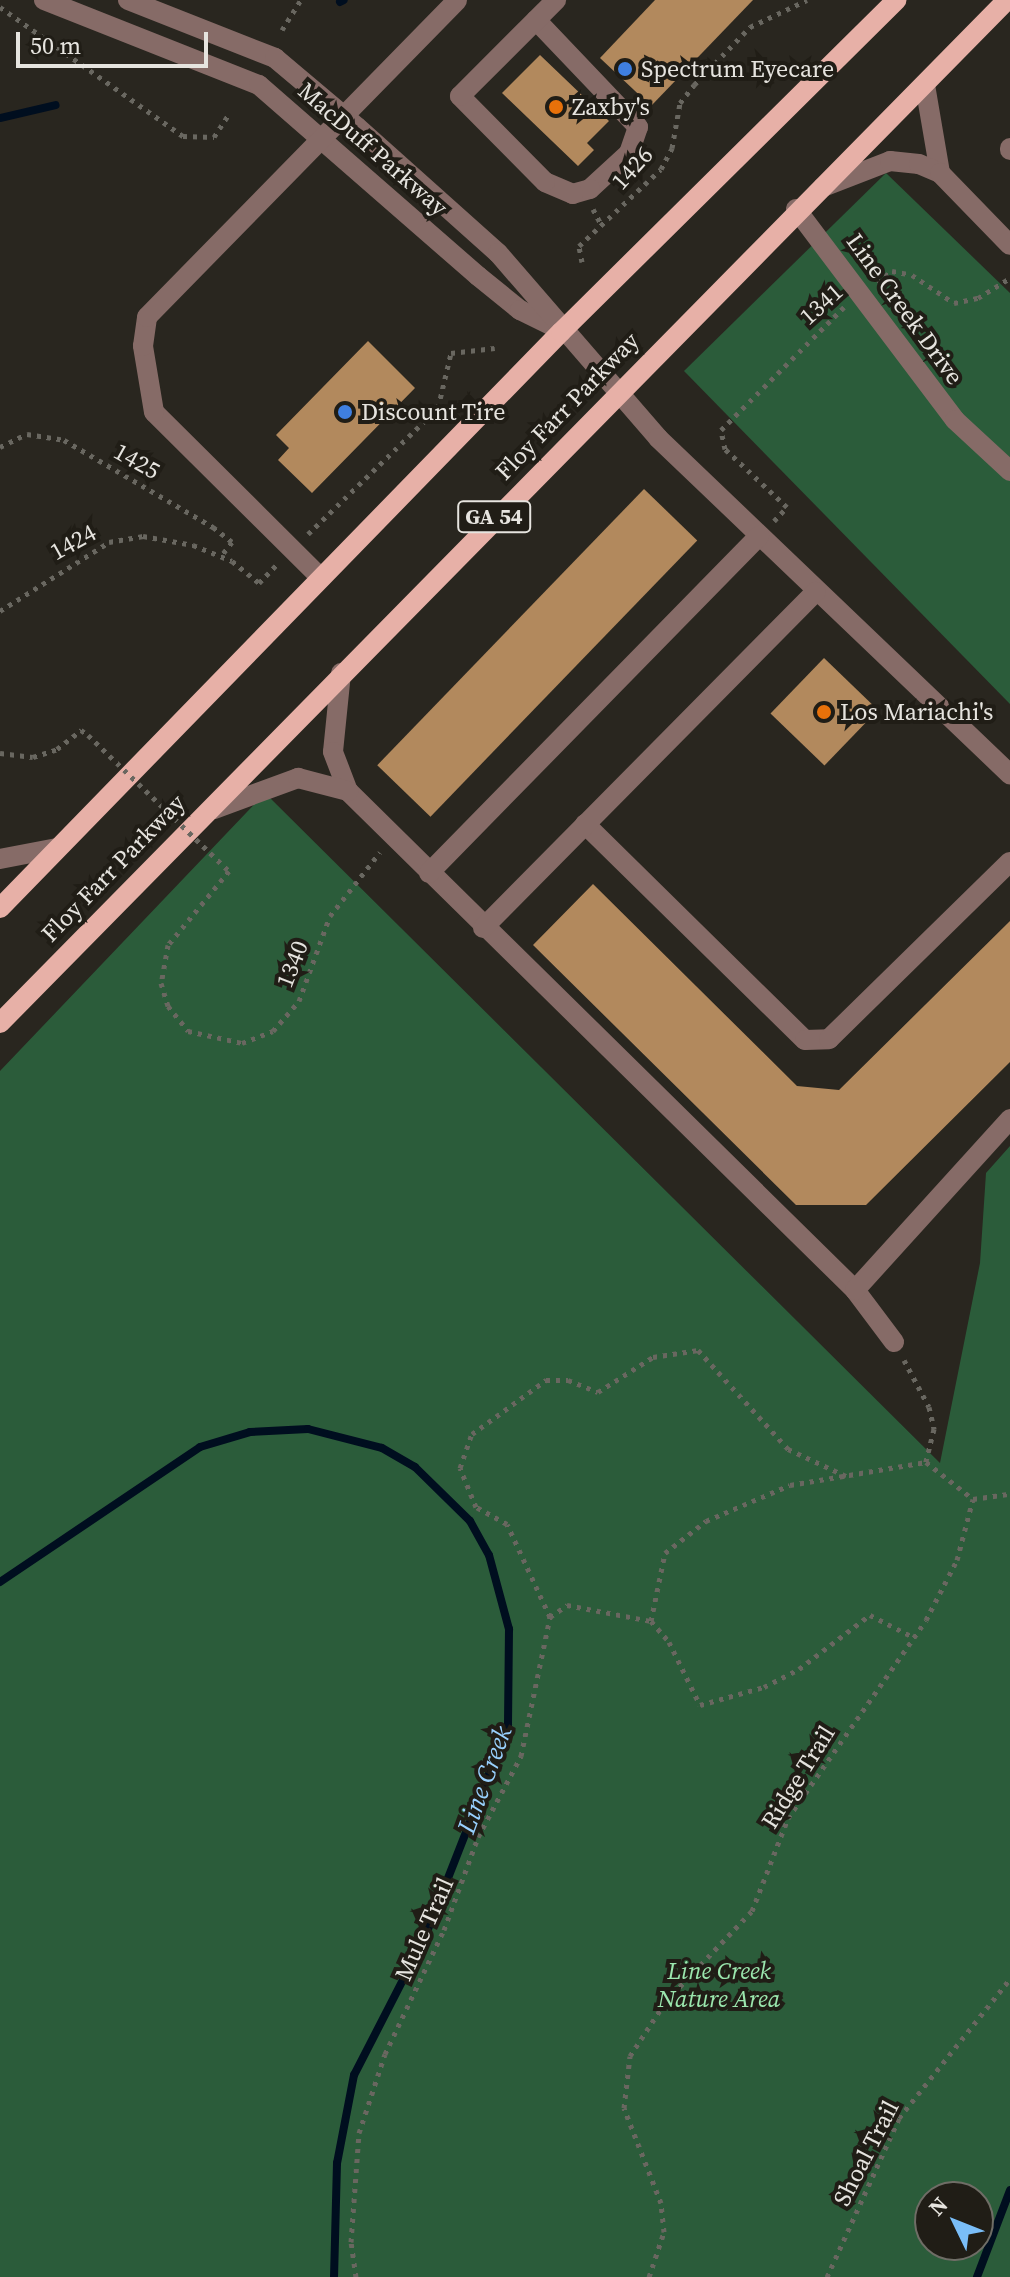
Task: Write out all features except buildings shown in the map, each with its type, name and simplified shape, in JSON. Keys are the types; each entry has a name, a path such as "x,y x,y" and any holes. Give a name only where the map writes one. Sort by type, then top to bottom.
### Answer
{"main road":[{"path":"0,908 561,332 896,0"},
{"name":"Floy Farr Parkway","path":"0,1023 196,819 796,209 925,85 1007,0"}],"street":[{"name":"MacDuff Parkway","path":"44,0 98,9 259,85 499,293 561,332"},
{"name":"MacDuff Parkway","path":"128,0 275,58 344,115 498,253 561,332 616,393 816,592 1010,774"},
{"path":"321,578 290,551 154,412 143,346 147,317 457,0"},
{"path":"536,20 638,127 629,153 590,189 573,194 545,182 460,96 536,20 556,0"},
{"path":"925,85 940,173"},
{"path":"815,191 890,161 940,173 1010,245"},
{"name":"Line Creek Drive","path":"796,209 862,291 885,335 955,420 1010,471"},
{"path":"429,873 759,536"},
{"path":"483,928 816,592"},
{"path":"341,673 333,752 348,791 393,840 855,1290 894,1342"},
{"path":"196,819 244,793 298,778 348,791"},
{"path":"585,824 805,1040 829,1039 1010,862"},
{"path":"0,859 57,848"},
{"path":"855,1290 1010,1119"}],"path":[{"path":"282,30 301,0"},
{"name":"1426","path":"582,262 579,246 661,169 672,148 680,103 694,85 750,27 807,0"},
{"path":"0,7 183,136 214,137 229,114"},
{"name":"1341","path":"759,536 787,507 725,449 721,430 862,291 892,271 912,275 954,303 978,298 1010,278"},
{"path":"290,551 438,408 451,353 495,348"},
{"name":"1425","path":"0,447 27,434 64,440 213,527 232,542 221,556"},
{"name":"1424","path":"0,611 109,542 143,536 221,556 259,583 290,551"},
{"name":"1340","path":"0,753 33,757 57,749 81,730 229,871 168,945 161,983 168,1006 188,1031 242,1043 273,1031 299,1001 330,916 393,840"},
{"path":"894,1342 929,1407 934,1429 926,1462"},
{"path":"846,1476 788,1449 698,1350 653,1357 598,1392 568,1380 546,1380 472,1434 460,1468 476,1507 507,1524 550,1617 567,1605 651,1621 669,1642 700,1705 764,1687 799,1669 870,1615 913,1637"},
{"path":"651,1621 665,1553 706,1521 790,1485 926,1462 973,1499 1010,1494"},
{"name":"Ridge Trail","path":"649,2277 664,2232 661,2203 624,2108 630,2056 666,2001 752,1911 788,1818 913,1637 957,1560 973,1499"},
{"name":"Mule Trail","path":"356,2277 351,2242 359,2133 385,2054 444,1930 478,1837 521,1756 550,1617"},
{"name":"Shoal Trail","path":"827,2277 899,2118 1010,1979"}],"green space":[{"path":"886,173 1010,293 1010,704 684,371"},
{"name":"Line Creek Nature Area","path":"265,793 940,1463 980,1263 986,1173 1010,1146 1010,2277 0,2277 0,1071"}],"waterway":[{"path":"340,2 344,0"},
{"path":"0,118 56,105"},
{"name":"Line Creek","path":"0,1582 200,1447 250,1432 308,1429 382,1448 415,1467 470,1521 489,1555 509,1629 508,1725 425,1937 354,2075 337,2163 334,2277"},
{"name":"Line Creek","path":"977,2277 1010,2190"}],"place":[{"name":"Spectrum Eyecare","path":"625,69"},
{"name":"Zaxby's","path":"556,107"},
{"name":"Discount Tire","path":"345,412"},
{"name":"Los Mariachi's","path":"824,712"}]}
